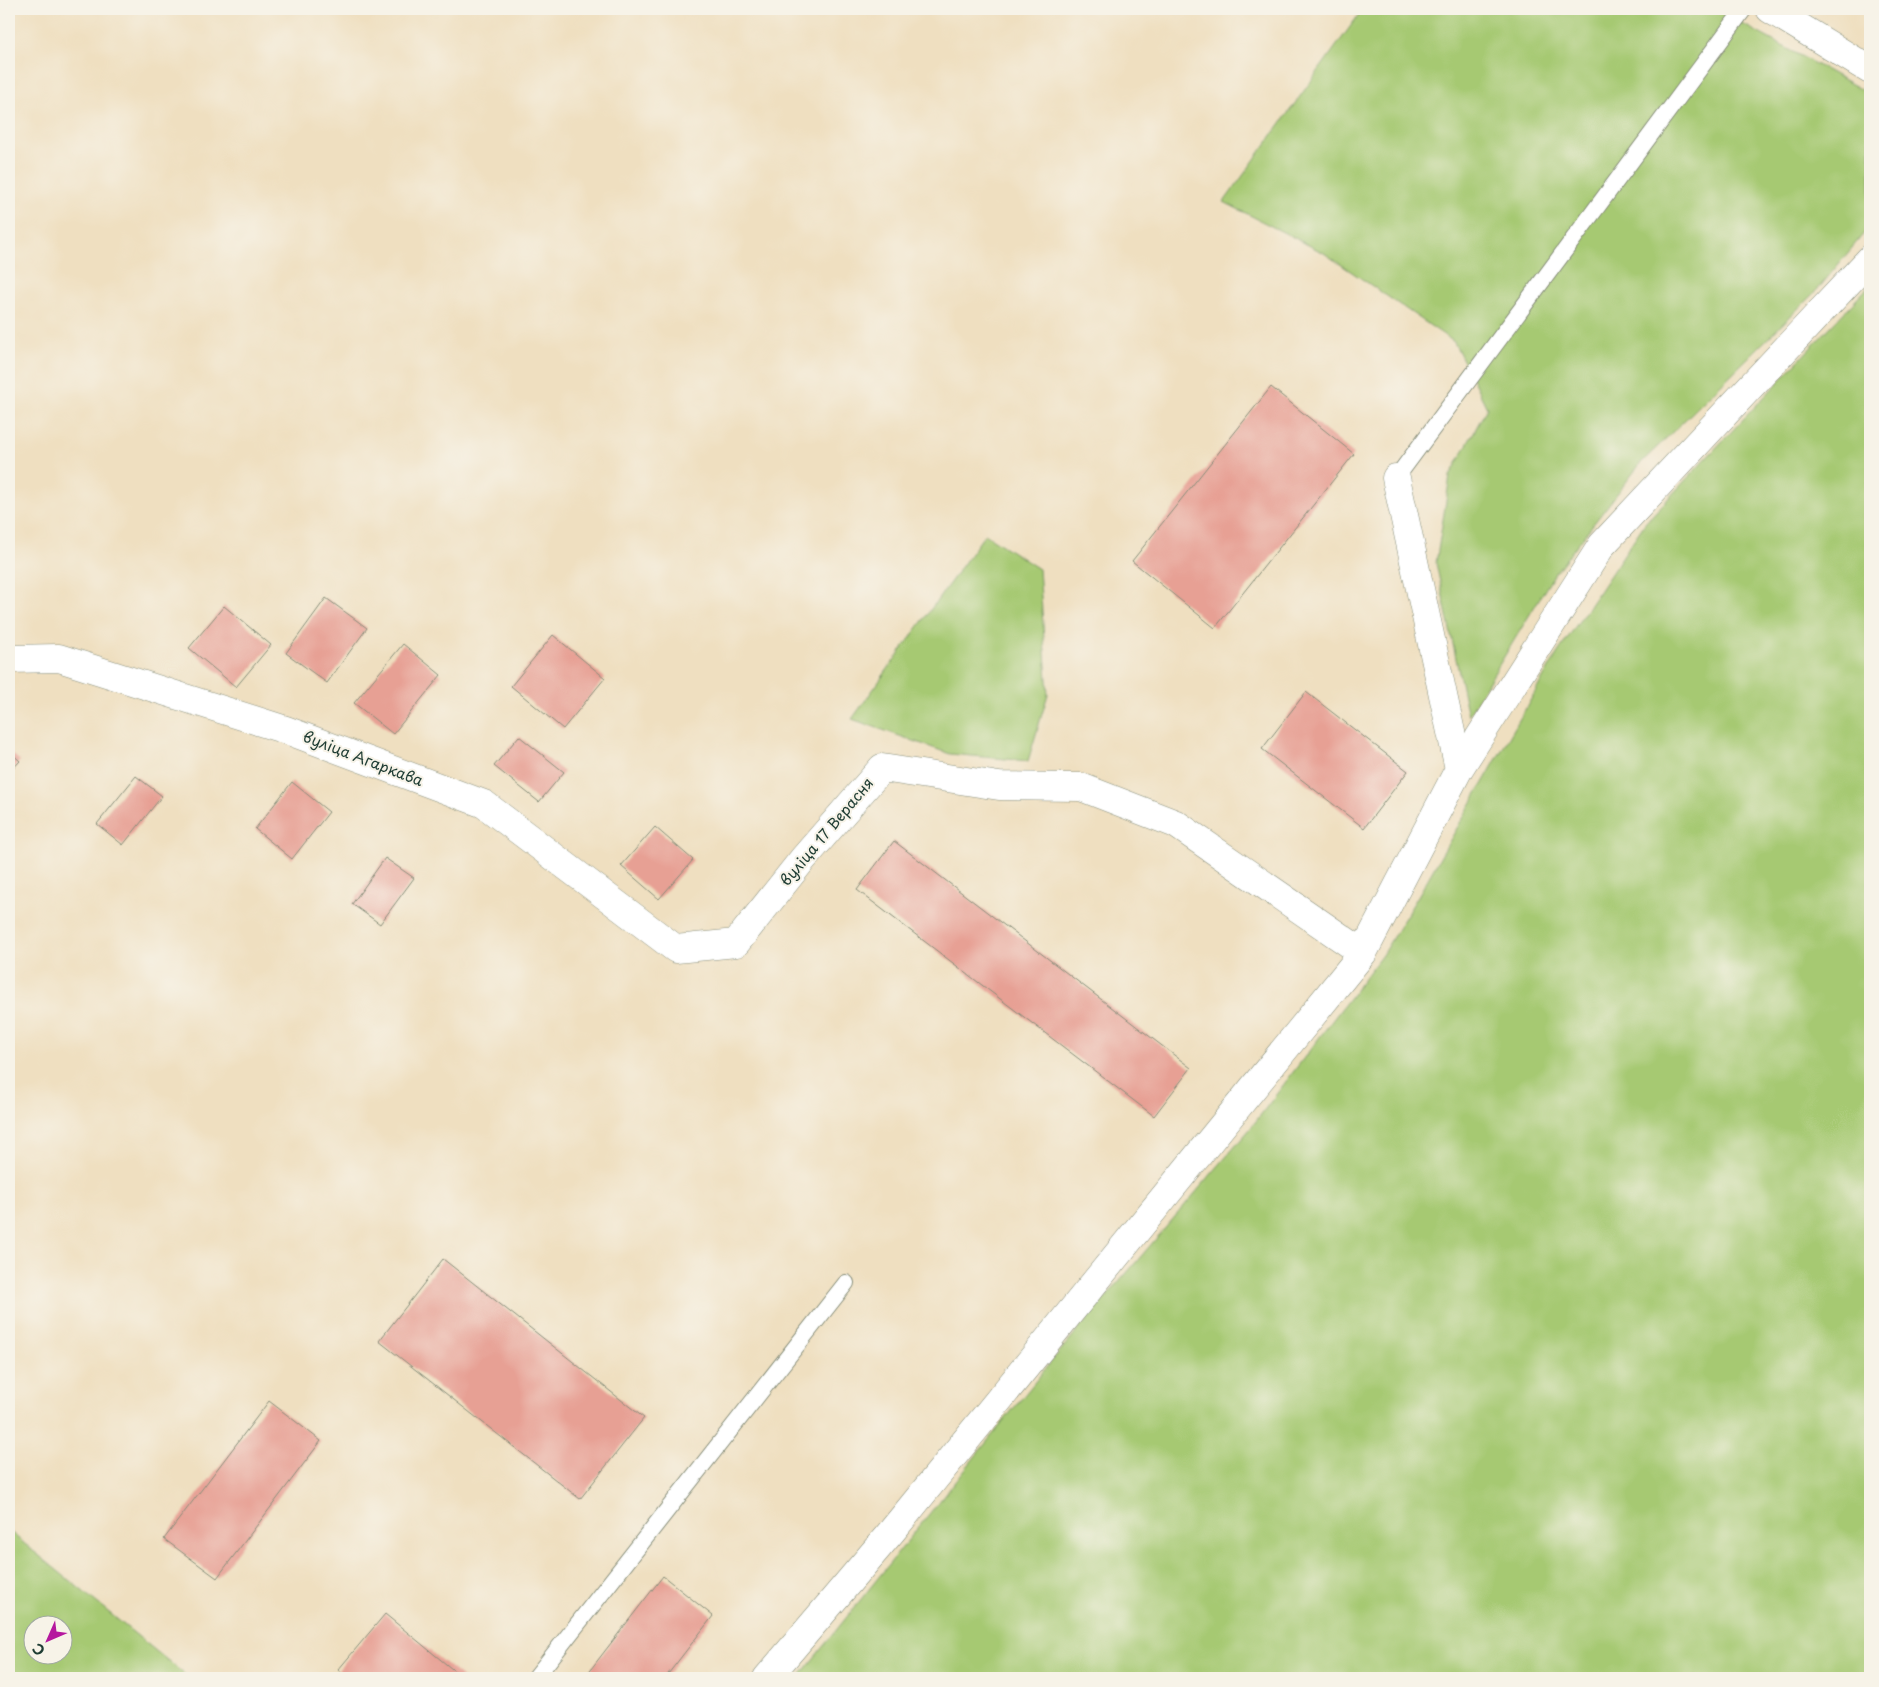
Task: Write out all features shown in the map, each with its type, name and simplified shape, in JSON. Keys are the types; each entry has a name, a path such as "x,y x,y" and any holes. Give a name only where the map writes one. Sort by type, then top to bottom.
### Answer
{"street":[{"path":"1770,9 1870,70"},
{"path":"767,1678 892,1531 1363,952 1459,769 1602,545 1870,259"},
{"path":"1396,478 1459,769"},
{"name":"вуліца Агаркава","path":"9,659 59,658 286,730 484,804 676,949"},
{"name":"вуліца 17 Верасня","path":"676,949 736,943 803,859 882,768 998,786 1081,787 1176,824 1363,952"}],"lane":[{"path":"1396,478 1744,9"},
{"path":"535,1678 846,1283"}],"green space":[{"path":"1363,9 1715,9 1870,94 1870,226 1818,289 1641,463 1555,573 1468,716 1436,563 1450,476 1487,408 1454,342 1324,253 1224,202"},
{"path":"1870,285 1870,1678 798,1678 1054,1358 1250,1129 1382,955 1557,654 1645,523"},
{"path":"985,534 1039,569 1048,694 1028,761 950,754 852,719"},
{"path":"9,1531 189,1678 9,1678"}],"building":[{"path":"1271,387 1354,454 1215,628 1132,561"},
{"path":"326,598 367,628 327,683 286,653"},
{"path":"224,606 271,645 236,687 189,648"},
{"path":"553,635 605,678 563,729 511,686"},
{"path":"403,644 441,675 393,734 354,703"},
{"path":"1306,692 1408,771 1364,828 1262,749"},
{"path":"519,736 564,772 539,802 494,766"},
{"path":"9,751 20,761 9,773"},
{"path":"136,776 162,796 123,845 97,824"},
{"path":"292,782 329,812 292,859 255,829"},
{"path":"655,827 693,860 659,899 621,866"},
{"path":"894,841 1191,1068 1154,1116 857,890"},
{"path":"385,858 414,878 380,924 352,904"},
{"path":"443,1259 644,1418 580,1499 379,1341"},
{"path":"269,1401 321,1441 217,1578 164,1539"},
{"path":"663,1576 713,1616 665,1678 584,1678"},
{"path":"385,1614 463,1678 347,1678 338,1670"}]}
